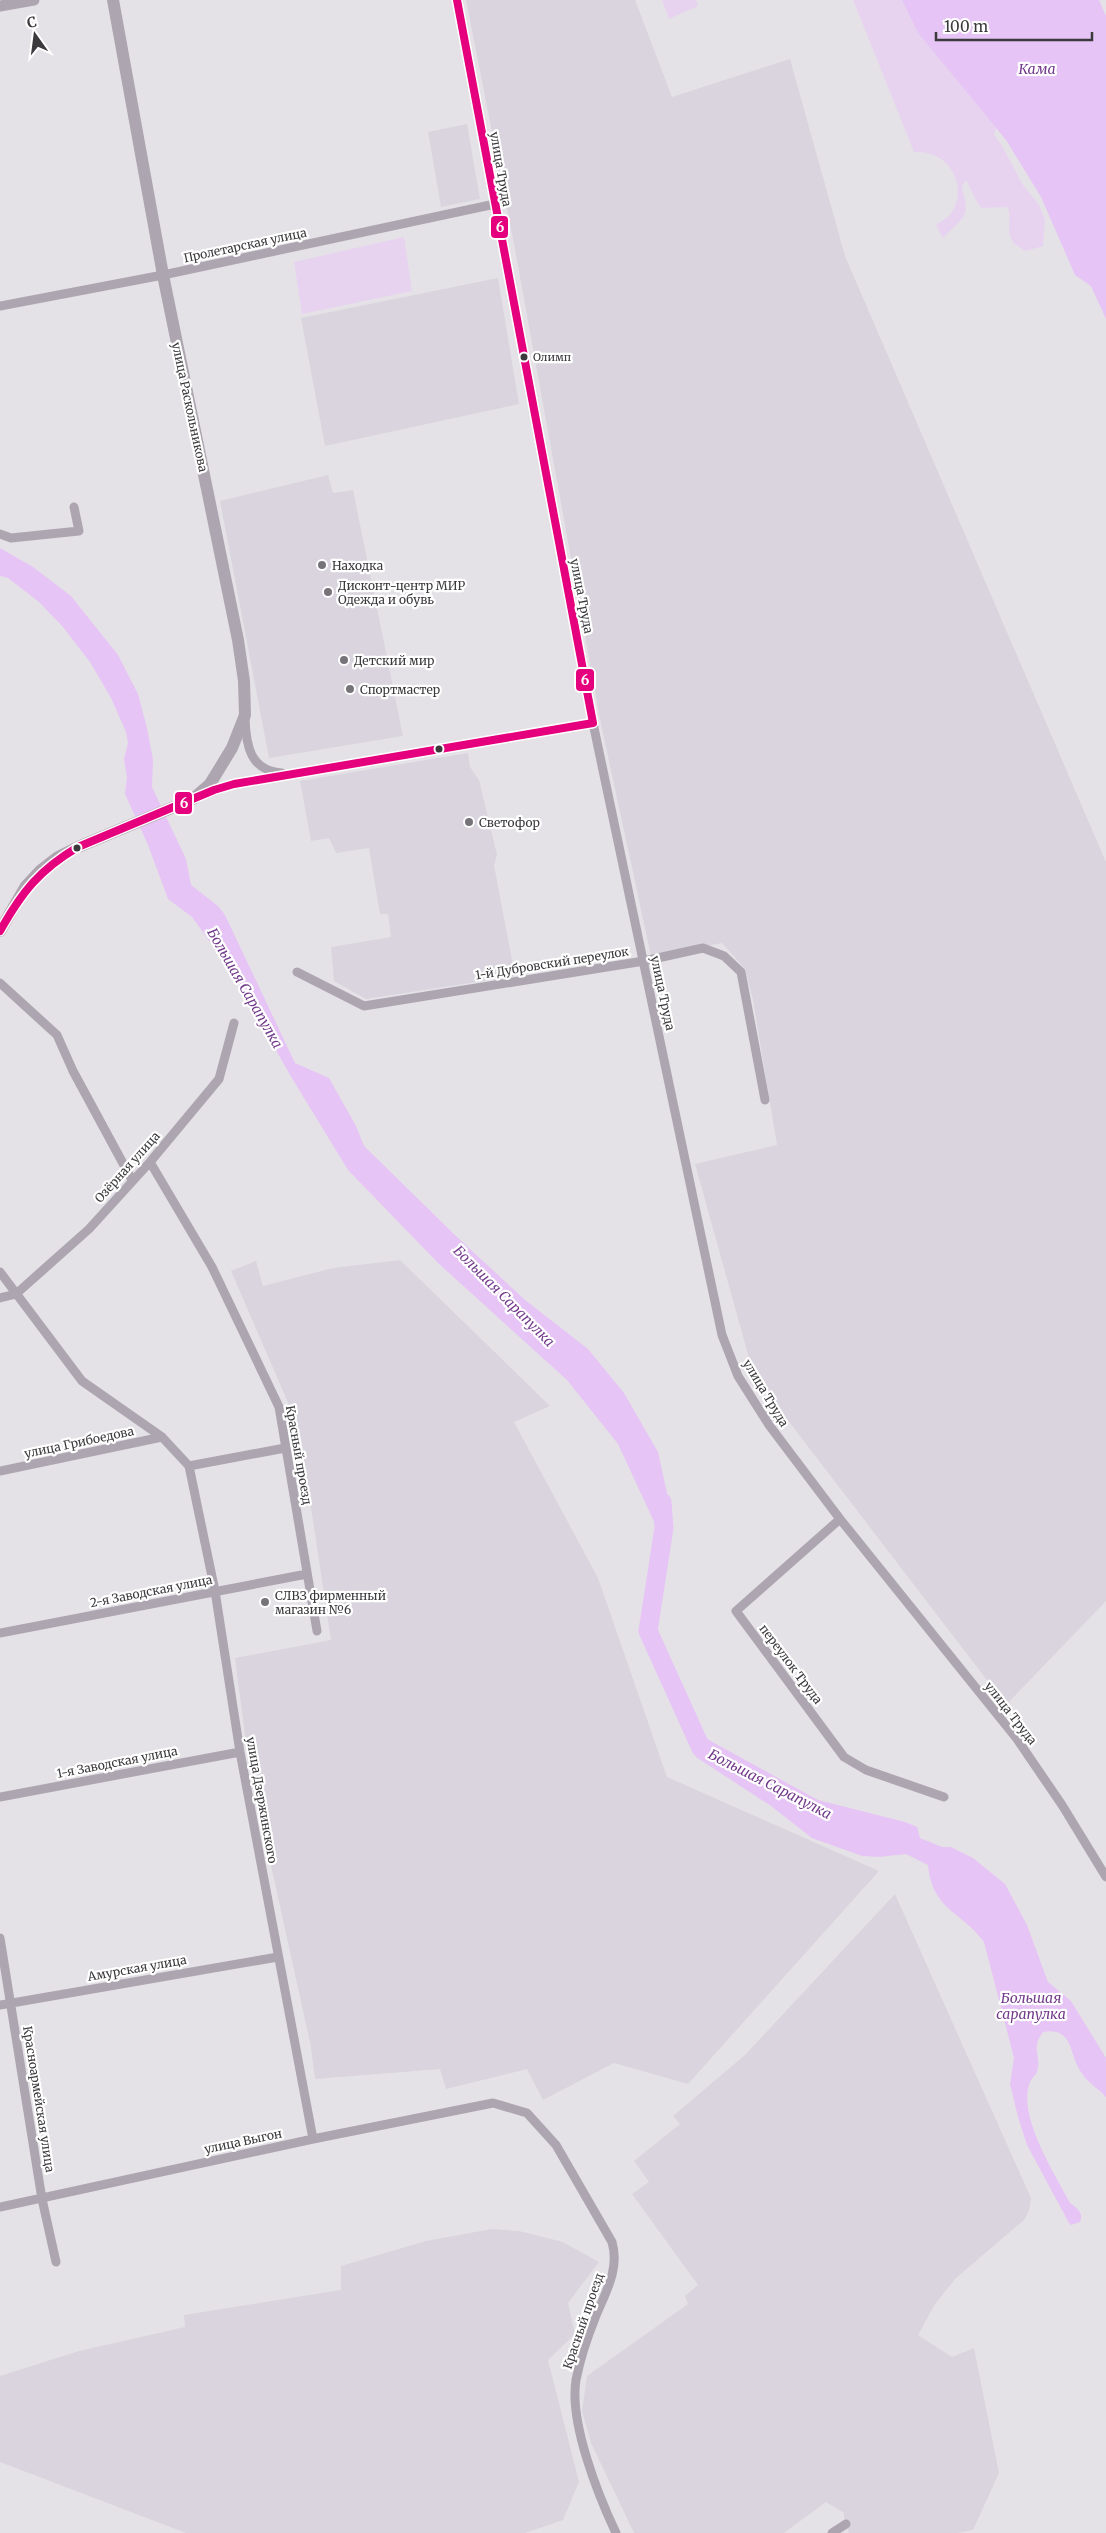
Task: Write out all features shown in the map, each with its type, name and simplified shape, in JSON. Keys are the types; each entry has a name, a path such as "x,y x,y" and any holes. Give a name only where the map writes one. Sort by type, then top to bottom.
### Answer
{"main road":[{"name":"улица Раскольникова","path":"0,931 26,886 40,870 78,847 188,801 210,784 223,765 245,715 244,681 238,640 163,275 113,0"}],"street":[{"path":"0,6 34,0"},
{"name":"улица Труда","path":"457,0 593,723 722,1336 738,1376 769,1425 840,1519 1017,1739 1062,1805 1106,1877"},
{"name":"Пролетарская улица","path":"0,306 163,275 495,204"},
{"path":"0,534 11,538 79,531 74,507"},
{"path":"245,715 246,741 253,758 275,773 290,774"},
{"path":"188,801 234,784 593,723"},
{"name":"1-й Дубровский переулок","path":"297,972 364,1006 644,961 703,948 724,956 741,972 765,1100"},
{"path":"0,983 57,1035 73,1071 132,1180"},
{"name":"Озёрная улица","path":"0,1298 16,1294 88,1229 150,1162 219,1079 234,1022"},
{"name":"Красный проезд","path":"150,1162 212,1267 279,1408 317,1631"},
{"path":"0,1272 82,1381 162,1437 189,1466 285,1448"},
{"name":"улица Грибоедова","path":"0,1471 162,1437"},
{"name":"улица Дзержинского","path":"189,1466 215,1592 240,1752 313,2138"},
{"name":"переулок Труда","path":"840,1519 736,1611 844,1757 866,1770 944,1797"},
{"name":"2-я Заводская улица","path":"0,1633 307,1574"},
{"name":"1-я Заводская улица","path":"0,1797 240,1752"},
{"name":"Красноармейская улица","path":"0,1938 12,2002 42,2199 56,2262"},
{"name":"Амурская улица","path":"0,2005 278,1957"},
{"name":"Красный проезд","path":"493,2103 527,2113 556,2145 612,2242 615,2251 612,2278 595,2317 580,2363 575,2394 580,2428 599,2498 616,2533"},
{"name":"улица Выгон","path":"0,2207 313,2138 493,2103"},
{"path":"832,2533 846,2524"}],"shaded area":[{"path":"466,0 635,0 672,97 790,59 845,256 1106,862 1106,1601 1006,1705 754,1376 695,1164 777,1145 753,1000 745,969 722,943 651,956 601,724 514,244"},
{"path":"662,0 696,0 698,6 669,19"},
{"path":"853,0 902,0 918,33 996,128 994,135 1001,144 1023,185 1039,205 1045,220 1043,246 1026,251 1014,243 1010,234 1009,210 1006,207 982,208 966,180 962,186 966,211 961,220 943,238 936,225 950,215 955,205 958,196 956,178 952,170 939,158 926,153 914,152"},
{"path":"467,124 480,199 441,207 428,132"},
{"path":"404,237 412,291 302,314 294,262"},
{"path":"498,278 519,404 325,446 301,318"},
{"path":"328,475 333,493 353,490 403,736 269,758 220,501"},
{"path":"468,753 470,767 479,780 497,855 494,865 515,976 366,999 334,981 331,947 391,937 388,914 380,914 369,848 336,853 329,838 311,841 300,781"},
{"path":"400,1260 550,1406 514,1422 598,1578 667,1777 879,1871 688,2084 614,2063 543,2100 527,2069 446,2089 440,2069 315,2079 311,2047 249,1766 235,1658 331,1640 299,1428 231,1271 256,1261 263,1286 333,1268"},
{"path":"895,1894 1031,2198 1029,2211 1024,2220 956,2278 935,2304 918,2335 952,2357 974,2348 999,2473 973,2530 957,2533 849,2533 844,2521 844,2513 826,2502 784,2533 634,2533 591,2443 582,2411 587,2376 688,2304 685,2296 698,2285 632,2194 649,2182 634,2161 680,2124 673,2116 745,2055"},
{"path":"492,2229 519,2231 563,2242 599,2262 568,2303 575,2334 548,2360 579,2482 563,2520 525,2533 186,2533 0,2462 0,2376 79,2351 185,2327 184,2315 341,2290 341,2266 426,2241"}],"water":[{"name":"Кама","path":"902,0 1099,0 1106,16 1106,319 1091,286 1075,275 1041,197 1006,140 918,33"},
{"path":"0,548 33,567 71,596 118,655 138,694 147,728 153,760 152,787 186,859 191,885 218,906 225,915 295,1063 329,1078 356,1126 364,1146 525,1300 588,1349 624,1393 658,1452 669,1502 667,1528 656,1526 618,1444 567,1380 439,1264 348,1170 290,1075 231,971 192,917 168,899 148,845 125,794 127,777 124,759 128,743 126,732 111,698 90,662 63,627 39,602 8,578 0,576"},
{"name":"Большая сарапулка","path":"707,1739 818,1800 905,1822 917,1827 920,1838 942,1847 951,1847 973,1858 1005,1884 1027,1925 1048,1982 1071,2001 1106,2058 1106,2097 1083,2076 1065,2037 1060,2033 1043,2032 1037,2043 1037,2072 1029,2085 1027,2099 1034,2130 1040,2146 1070,2203 1080,2213 1080,2222 1071,2225 1069,2223 1027,2145 1010,2084 1014,2058 984,1942 975,1931 941,1901 935,1892 928,1865 906,1854 879,1857 862,1856 812,1838 771,1806 696,1757"}],"waterway":[{"name":"Большая Сарапулка","path":"662,1502 664,1528 648,1631 701,1748 722,1759"}],"transit line":[{"name":"6","path":"0,931 24,893 42,873 64,856 78,847 214,790 234,784 593,723 457,0"}],"place":[{"name":"Олимп","path":"524,357"},
{"name":"Находка","path":"322,565"},
{"name":"Дисконт-центр МИР Одежда и обувь","path":"328,592"},
{"name":"Детский мир","path":"344,660"},
{"name":"Спортмастер","path":"350,689"},
{"name":"Светофор","path":"469,822"},
{"name":"СЛВЗ фирменный магазин №6","path":"265,1602"}]}
